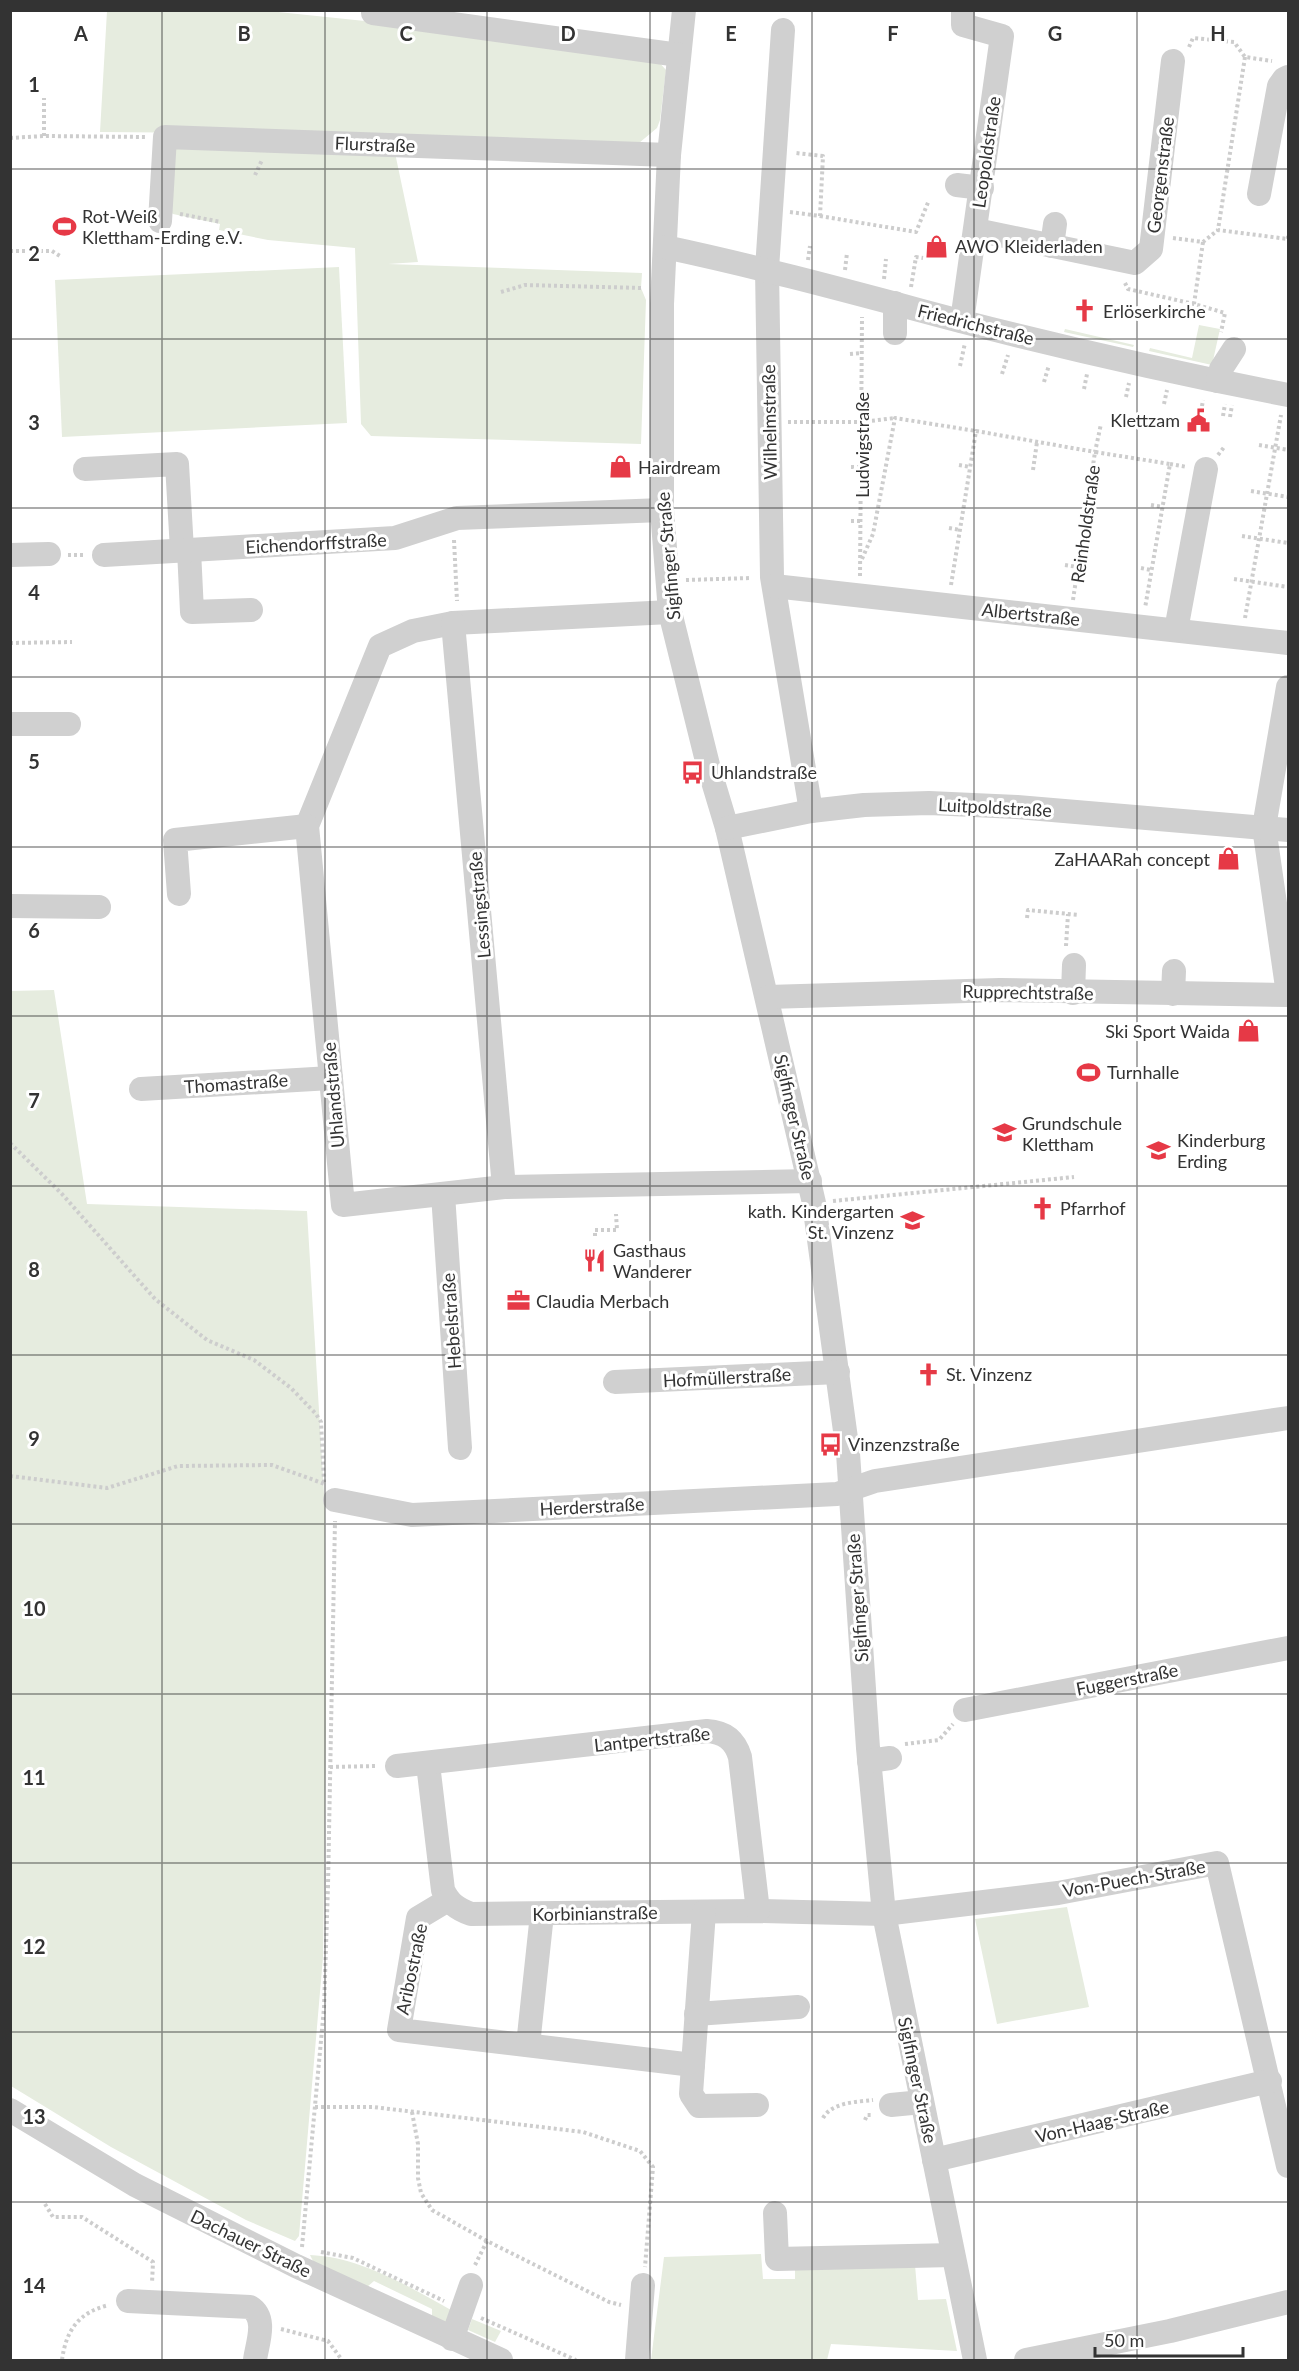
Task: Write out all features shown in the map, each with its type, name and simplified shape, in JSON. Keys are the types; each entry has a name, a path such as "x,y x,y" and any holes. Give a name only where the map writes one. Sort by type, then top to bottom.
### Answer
{"street":[{"name":"Siglfinger Straße","path":"684,10 669,155 660,390 662,510 670,612 705,754 727,828 810,1181 838,1372 850,1490 887,1754 884,1914 975,2361"},
{"name":"Leopoldstraße","path":"963,10 963,25 1002,36 964,332"},
{"path":"373,13 679,55"},
{"name":"Wilhelmstraße","path":"783,30 767,269 773,581 811,811"},
{"name":"Georgenstraße","path":"976,230 1054,235 1115,259 1135,263 1151,249 1173,61"},
{"path":"1259,194 1279,87 1284,79 1283,70"},
{"path":"161,216 165,137"},
{"name":"Flurstraße","path":"165,137 669,155"},
{"path":"957,185 982,188"},
{"name":"Friedrichstraße","path":"665,247 767,269 890,304 964,332 1218,381 1286,402"},
{"path":"1218,381 1227,342"},
{"path":"85,469 177,464 192,612 251,610"},
{"path":"1176,630 1206,469"},
{"name":"Eichendorffstraße","path":"104,555 395,538 452,520 662,510"},
{"path":"10,555 49,554"},
{"name":"Albertstraße","path":"773,581 859,595 1288,643"},
{"name":"Uhlandstraße","path":"670,612 456,623 413,631 380,646 307,826 343,1205 504,1187 810,1181"},
{"name":"Lessingstraße","path":"456,623 504,1187"},
{"path":"1288,687 1264,827 1288,994"},
{"path":"10,724 69,724"},
{"name":"Luitpoldstraße","path":"727,828 811,811 864,805 929,803 1017,807 1288,830"},
{"path":"179,894 176,840 307,826"},
{"path":"10,906 99,907"},
{"path":"1073,993 1074,966"},
{"name":"Rupprechtstraße","path":"768,997 999,990 1073,993 1174,983 1288,994"},
{"name":"Thomastraße","path":"141,1089 331,1077"},
{"name":"Hebelstraße","path":"442,1194 460,1448"},
{"name":"Hofmüllerstraße","path":"615,1382 838,1372"},
{"path":"850,1490 875,1481 1288,1418"},
{"name":"Herderstraße","path":"330,1491 412,1515 837,1494 850,1490"},
{"name":"Fuggerstraße","path":"965,1710 1288,1648"},
{"name":"Lantpertstraße","path":"397,1766 707,1731 725,1734 737,1748 740,1757 758,1911"},
{"path":"428,1764 443,1890 448,1900"},
{"name":"Von-Puech-Straße","path":"884,1914 1058,1893 1217,1863 1270,2081 1288,2166"},
{"name":"Korbinianstraße","path":"448,1900 459,1909 471,1914 758,1911 884,1914"},
{"name":"Aribostraße","path":"448,1900 418,1918 399,2030 693,2065"},
{"path":"704,1912 692,2094 699,2106 757,2105"},
{"path":"528,2045 542,1914"},
{"path":"696,2014 798,2007"},
{"name":"Von-Haag-Straße","path":"934,2160 1270,2081"},
{"path":"884,2103 922,2102"},
{"name":"Dachauer Straße","path":"10,2110 135,2186 299,2257 452,2339 501,2361"},
{"path":"775,2213 777,2259 953,2254"},
{"path":"452,2339 471,2285"},
{"path":"637,2361 643,2285"},
{"path":"139,2301 250,2307 257,2312 260,2324 255,2361"},
{"path":"1026,2361 1170,2331 1288,2302"}],"path":[{"path":"1173,61 1188,50 1193,38 1234,42 1245,57 1283,70"},
{"path":"1194,304 1203,243 1218,230 1245,57"},
{"path":"44,98 44,136"},
{"path":"10,138 165,137"},
{"path":"774,151 823,156 820,216"},
{"path":"771,209 916,232 929,200"},
{"path":"161,216 221,222"},
{"path":"1218,230 1288,238"},
{"path":"1153,236 1203,243"},
{"path":"10,251 52,251 60,256"},
{"path":"844,276 847,253"},
{"path":"890,304 916,257 923,258"},
{"path":"886,259 890,304"},
{"path":"1115,259 1128,289 1225,313 1227,342"},
{"path":"501,292 525,285 641,288"},
{"name":"Ludwigstraße","path":"859,595 862,521 862,353 890,304"},
{"path":"960,366 964,332"},
{"path":"850,354 862,353"},
{"path":"1002,374 1008,355"},
{"path":"1044,382 1049,365"},
{"path":"1084,389 1087,373"},
{"path":"1126,397 1129,382"},
{"path":"1164,404 1167,389"},
{"path":"1242,638 1286,402"},
{"path":"1201,412 1202,406"},
{"path":"769,422 862,422 895,418 1095,452 1101,424"},
{"path":"861,562 873,534 895,418"},
{"path":"948,605 976,432"},
{"path":"1033,470 1037,442"},
{"path":"1259,445 1288,450"},
{"name":"Reinholdstraße","path":"1071,619 1095,452 1170,465 1142,626"},
{"path":"959,465 970,467"},
{"path":"851,467 862,467"},
{"path":"1251,491 1288,497"},
{"path":"1151,505 1162,507"},
{"path":"452,520 456,623"},
{"path":"851,521 862,521"},
{"path":"949,528 960,530"},
{"path":"1242,536 1288,543"},
{"path":"49,554 104,555"},
{"path":"1065,565 1078,567"},
{"path":"1141,568 1151,570"},
{"path":"1234,579 1288,587"},
{"path":"677,580 773,581"},
{"path":"10,643 72,642"},
{"path":"1027,918 1028,910 1078,915"},
{"path":"10,1143 62,1194 155,1299 207,1340 254,1360 291,1388 321,1422 330,1491 330,1767 324,2008 305,2234 299,2257"},
{"path":"828,1202 1074,1177"},
{"path":"595,1236 595,1230 616,1230 616,1214"},
{"path":"10,1476 107,1488 178,1466 272,1465 330,1491"},
{"path":"887,1754 939,1740"},
{"path":"330,1767 397,1766"},
{"path":"823,2118 826,2112 846,2103 884,2103"},
{"path":"315,2107 373,2107 583,2132 639,2151 653,2167 643,2285"},
{"path":"412,2112 418,2144 418,2178 421,2193 432,2210 609,2302 641,2312"},
{"path":"45,2204 53,2217 82,2217 153,2262 139,2301 94,2308 82,2316 71,2330 62,2361"},
{"path":"481,2255 488,2241"},
{"path":"260,2324 328,2341 342,2361"}],"shaded area":[{"path":"259,10 384,23 658,61 666,70 660,120 657,128 633,148 222,133 100,132 107,11"},
{"path":"178,147 394,148 418,262 388,264 642,273 641,288 646,300 641,444 371,436 361,424 355,248 268,240 219,230 220,224 173,214 169,211 173,153"},
{"path":"339,267 347,423 62,437 55,280"},
{"path":"1199,325 1220,329 1212,365 1149,351 1150,348 1192,358"},
{"path":"1065,329 1134,345 1133,347 1064,332"},
{"path":"54,990 87,1204 307,1211 325,1510 326,1730 323,1957 299,2236 295,2241 246,2220 111,2147 11,2086 10,991"},
{"path":"1067,1907 1089,2007 997,2024 975,1919"},
{"path":"761,2254 763,2279 795,2279 795,2268 915,2265 918,2300 946,2299 957,2351 831,2344 827,2360 651,2360 664,2257"},
{"path":"310,2255 347,2261 401,2283 451,2310 447,2324 432,2318 432,2309 374,2281 367,2287 314,2263"},
{"path":"472,2319 501,2331 495,2342 468,2330"}],"place":[{"name":"Rot-Weiß Klettham-Erding e.V.","path":"64,226"},
{"name":"AWO Kleiderladen","path":"937,246"},
{"name":"Erlöserkirche","path":"1085,311"},
{"name":"Klettzam","path":"1198,420"},
{"name":"Hairdream","path":"620,467"},
{"name":"Uhlandstraße","path":"693,772"},
{"name":"ZaHAARah concept","path":"1228,859"},
{"name":"Ski Sport Waida","path":"1248,1031"},
{"name":"Turnhalle","path":"1089,1072"},
{"name":"Grundschule Klettham","path":"1004,1133"},
{"name":"Kinderburg Erding","path":"1159,1150"},
{"name":"Pfarrhof","path":"1042,1208"},
{"name":"kath. Kindergarten St. Vinzenz","path":"912,1221"},
{"name":"Gasthaus Wanderer","path":"595,1260"},
{"name":"Claudia Merbach","path":"518,1301"},
{"name":"St. Vinzenz","path":"928,1374"},
{"name":"Vinzenzstraße","path":"830,1444"}]}
